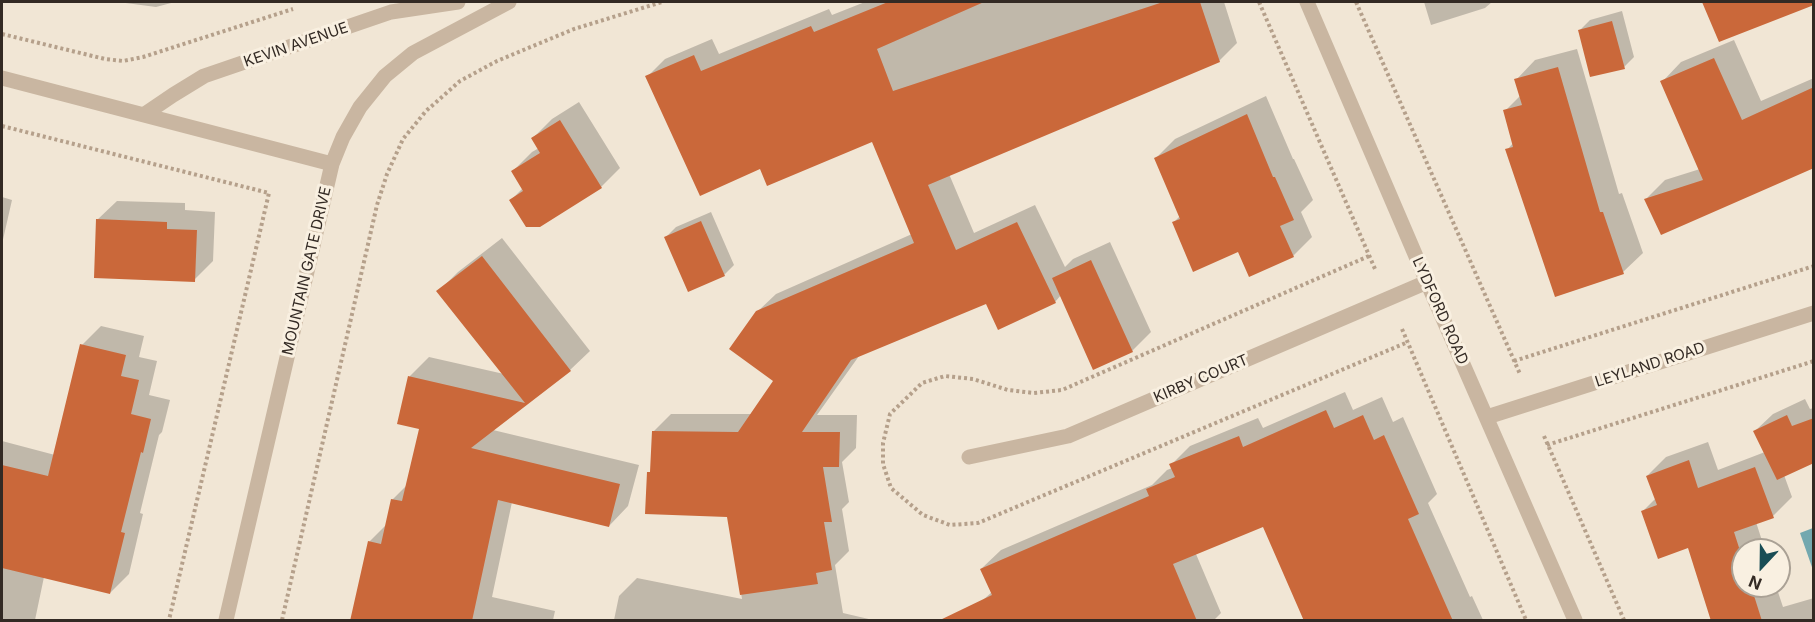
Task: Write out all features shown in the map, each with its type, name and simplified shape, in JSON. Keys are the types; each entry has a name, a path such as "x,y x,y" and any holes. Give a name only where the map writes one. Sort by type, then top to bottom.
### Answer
{"street":[{"name":"KEVIN AVENUE","path":"145,114 204,76 391,12 458,2"},
{"name":"MOUNTAIN GATE DRIVE","path":"226,621 332,164 343,137 360,107 385,76 413,53 509,2"},
{"name":"LYDFORD ROAD","path":"1307,2 1575,621"},
{"path":"2,78 332,164"},
{"name":"KIRBY COURT","path":"969,457 1068,436 1427,282"},
{"name":"LEYLAND ROAD","path":"1487,417 1814,313"}],"path":[{"path":"282,621 377,205 387,174 403,140 426,111 460,81 497,61 574,29 662,2"},
{"path":"1259,2 1375,269"},
{"path":"1356,2 1520,374"},
{"path":"2,34 105,59 123,61 143,57 295,8"},
{"path":"2,126 269,193 169,621"},
{"path":"1514,361 1814,266"},
{"path":"1402,328 1526,621"},
{"path":"1547,445 1814,361"},
{"path":"1544,436 1624,621"}],"water":[{"path":"1813,528 1813,570 1800,533"}],"building":[{"path":"888,2 984,2 877,49 893,91 1163,2 1200,2 1220,62 928,185 956,250 1017,222 1056,303 998,330 986,304 851,360 802,432 840,432 839,467 823,467 832,522 824,522 832,570 816,573 818,584 740,595 727,517 645,514 652,431 738,432 773,381 729,349 756,311 914,243 872,142 767,186 760,169 700,196 645,76 694,55 701,71 811,26 814,32"},
{"path":"1702,2 1814,2 1814,5 1719,42"},
{"path":"1612,21 1625,69 1590,77 1578,30"},
{"path":"1714,58 1742,120 1814,87 1814,168 1661,235 1644,199 1703,180 1660,81"},
{"path":"1558,67 1600,212 1603,212 1624,274 1555,297 1505,149 1513,147 1503,110 1522,105 1514,79"},
{"path":"1247,114 1294,220 1280,226 1294,257 1249,277 1238,252 1193,272 1172,222 1180,219 1154,158"},
{"path":"560,120 602,188 540,227 526,227 509,200 523,191 511,171 540,153 531,138"},
{"path":"96,219 167,222 167,229 197,230 195,282 94,278"},
{"path":"701,221 725,276 688,292 664,237"},
{"path":"482,256 571,371 471,448 620,484 609,527 498,500 472,621 350,621 368,541 381,544 391,499 402,501 419,429 397,424 408,376 525,403 436,291"},
{"path":"1091,260 1133,352 1093,370 1052,278"},
{"path":"80,344 126,355 121,376 139,380 131,414 151,419 121,532 125,533 110,594 2,568 2,465 48,476"},
{"path":"1326,410 1334,428 1363,415 1374,440 1384,435 1419,514 1408,519 1453,621 1304,621 1263,527 1173,564 1197,621 938,621 992,595 980,569 1149,496 1146,489 1175,477 1169,464 1239,436 1243,447"},
{"path":"1787,415 1792,426 1814,418 1814,463 1777,480 1753,431"},
{"path":"1689,460 1698,488 1755,467 1774,518 1734,532 1736,538 1731,538 1731,598 1755,598 1762,621 1711,621 1688,548 1658,559 1641,511 1657,505 1646,476"}]}
